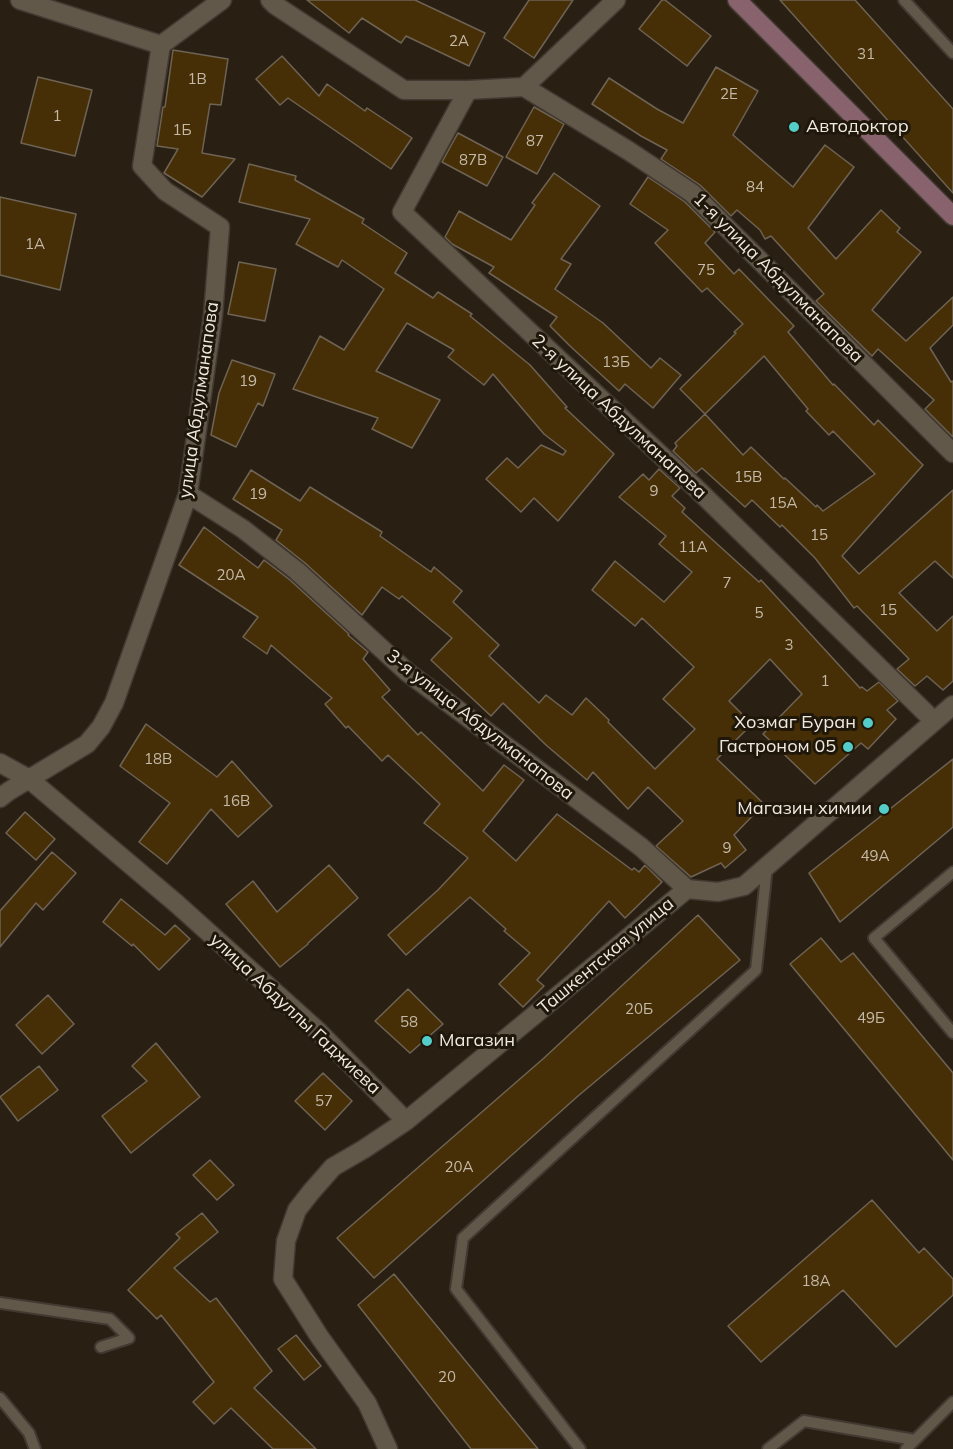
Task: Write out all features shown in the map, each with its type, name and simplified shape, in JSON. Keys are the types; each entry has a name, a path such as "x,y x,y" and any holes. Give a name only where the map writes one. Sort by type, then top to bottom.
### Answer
{"main road":[{"path":"737,0 953,216"}],"street":[{"path":"20,0 161,45 222,0"},
{"path":"270,0 404,90 525,87 616,0"},
{"name":"улица Абдулманапова","path":"0,798 87,744 101,727 114,703 188,495 213,315 220,227 165,191 142,166 161,45"},
{"name":"1-я улица Абдулманапова","path":"525,87 692,192 953,453"},
{"name":"2-я улица Абдулманапова","path":"468,90 402,212 598,398 699,490 934,722"},
{"name":"3-я улица Абдулманапова","path":"188,495 243,530 297,571 407,672 641,847 687,889"},
{"name":"Ташкентская улица","path":"406,1122 687,889 718,892 744,886 953,705"},
{"name":"улица Абдуллы Гаджиева","path":"0,763 29,779 177,904 310,1024 406,1122"},
{"path":"388,1449 367,1403 319,1336 283,1279 286,1241 297,1210 311,1192 333,1167 406,1122"}],"lane":[{"path":"904,0 953,53"},
{"path":"580,1449 456,1289 463,1238 756,970 767,866"},
{"path":"953,872 874,938 953,1033"},
{"path":"0,1303 110,1319 129,1338 101,1347"},
{"path":"0,1398 29,1433 35,1449"},
{"path":"906,1449 952,1404"},
{"path":"768,1449 804,1421 915,1440"}],"building":[{"path":"307,0 415,0 485,33 469,66 406,36 401,43 362,18 349,33"},
{"path":"529,0 573,0 534,58 504,38"},
{"path":"662,0 711,36 687,66 639,29"},
{"path":"780,0 855,0 953,109 953,193"},
{"path":"173,50 228,59 221,105 210,104 202,153 235,159 202,197 164,173 178,149 157,146"},
{"path":"282,56 319,96 327,84 365,111 367,108 412,138 391,169 288,98 280,105 256,79"},
{"path":"716,67 758,91 733,135 793,187 825,145 854,167 808,228 836,259 881,210 900,228 897,232 921,252 872,310 906,341 953,297 953,325 930,348 951,382 953,381 953,437 925,409 934,400 878,349 872,356 816,301 824,294 771,236 765,239 760,230 737,210 731,216 700,185 661,159 667,150 592,104 609,78 683,123"},
{"path":"38,77 92,90 75,156 21,143"},
{"path":"534,107 564,124 537,174 506,157"},
{"path":"458,133 503,157 487,186 442,162"},
{"path":"249,164 296,176 295,180 364,219 362,223 407,253 395,273 433,298 438,292 472,314 470,316 530,365 567,407 565,408 614,454 558,521 534,498 521,512 486,479 507,458 518,468 541,445 563,455 566,451 544,434 493,374 484,385 448,357 454,350 407,323 376,371 440,400 412,448 372,429 378,418 293,389 320,336 344,350 384,289 342,260 338,267 296,244 310,219 239,202"},
{"path":"554,173 600,206 561,259 571,264 555,289 603,323 651,368 660,358 681,375 653,408 625,384 619,391 570,346 550,326 557,317 489,273 494,267 452,244 445,237 459,211 511,240 535,205 532,203"},
{"path":"648,177 685,202 715,232 705,243 734,274 739,269 794,326 788,332 833,385 874,425 878,420 923,465 842,556 859,574 953,490 953,578 935,561 899,593 937,631 953,616 953,681 943,690 927,676 915,686 897,669 909,659 857,606 854,608 815,558 782,525 780,527 752,500 745,507 702,468 696,473 673,451 677,446 675,443 705,414 680,389 743,324 707,288 702,292 655,243 668,230 630,204","holes":["764,356 808,409 806,411 829,435 833,431 875,474 823,511 784,479 751,447 743,455 705,414"]},
{"path":"0,197 76,214 60,290 0,275"},
{"path":"239,262 276,269 265,321 228,314"},
{"path":"232,360 275,374 263,406 258,403 236,447 211,435 219,393"},
{"path":"659,469 680,488 672,496 685,508 682,512 759,582 761,580 860,688 867,691 879,682 898,701 887,710 896,719 868,749 861,743 815,784 763,734 802,694 770,659 729,701 752,724 717,759 764,804 734,835 746,850 725,868 721,863 691,877 656,846 683,821 648,787 628,809 593,772 587,780 546,745 503,703 491,716 431,660 452,638 402,596 399,599 382,587 362,615 276,540 282,530 233,499 251,470 300,501 310,487 382,532 380,536 431,572 434,567 462,591 453,602 499,645 489,656 539,703 546,695 572,715 586,698 655,769 695,729 663,699 694,667 642,618 635,626 592,590 615,561 664,602 692,572 659,544 666,536 619,497 643,474 649,480"},
{"path":"204,527 258,568 264,560 290,580 349,634 368,652 363,659 390,690 382,697 418,735 421,732 483,791 504,765 524,780 483,831 516,861 557,814 632,870 634,868 639,872 645,865 662,882 625,918 609,901 537,980 544,986 523,1007 499,984 530,953 470,897 406,955 388,935 438,890 468,858 424,823 440,804 388,755 382,761 348,726 346,728 325,704 332,698 271,645 267,654 243,637 258,617 179,565"},
{"path":"146,724 217,777 232,761 272,806 238,837 211,809 167,864 139,842 170,803 120,766"},
{"path":"953,759 953,827 840,922 809,873"},
{"path":"25,812 55,839 36,860 6,833"},
{"path":"52,852 76,873 43,910 36,903 0,947 0,911"},
{"path":"329,865 358,898 280,967 226,904 253,881 277,912"},
{"path":"121,899 165,935 175,925 190,939 159,970 133,944 132,946 103,922"},
{"path":"698,915 740,960 578,1096 374,1278 337,1238 544,1058"},
{"path":"821,938 841,962 853,953 953,1073 953,1160 790,964"},
{"path":"408,989 443,1024 410,1053 375,1021"},
{"path":"48,995 74,1024 42,1054 16,1025"},
{"path":"156,1043 200,1097 131,1153 102,1116 147,1081 132,1066"},
{"path":"39,1066 58,1090 18,1121 0,1097"},
{"path":"323,1073 352,1101 325,1130 295,1101"},
{"path":"210,1160 234,1185 217,1200 193,1175"},
{"path":"872,1200 919,1253 924,1248 953,1279 953,1295 896,1347 843,1290 761,1362 728,1326"},
{"path":"202,1213 218,1232 174,1268 210,1302 216,1298 272,1371 254,1388 316,1449 273,1449 231,1408 214,1424 193,1402 214,1382 161,1315 157,1319 128,1290 180,1238 176,1234"},
{"path":"394,1274 538,1449 471,1449 358,1305"},
{"path":"296,1335 321,1366 304,1380 278,1349"}],"place":[{"name":"Автодоктор","path":"794,127"},
{"name":"Хозмаг Буран","path":"868,723"},
{"name":"Гастроном 05","path":"848,747"},
{"name":"Магазин химии","path":"884,809"},
{"name":"Магазин","path":"427,1041"}]}
